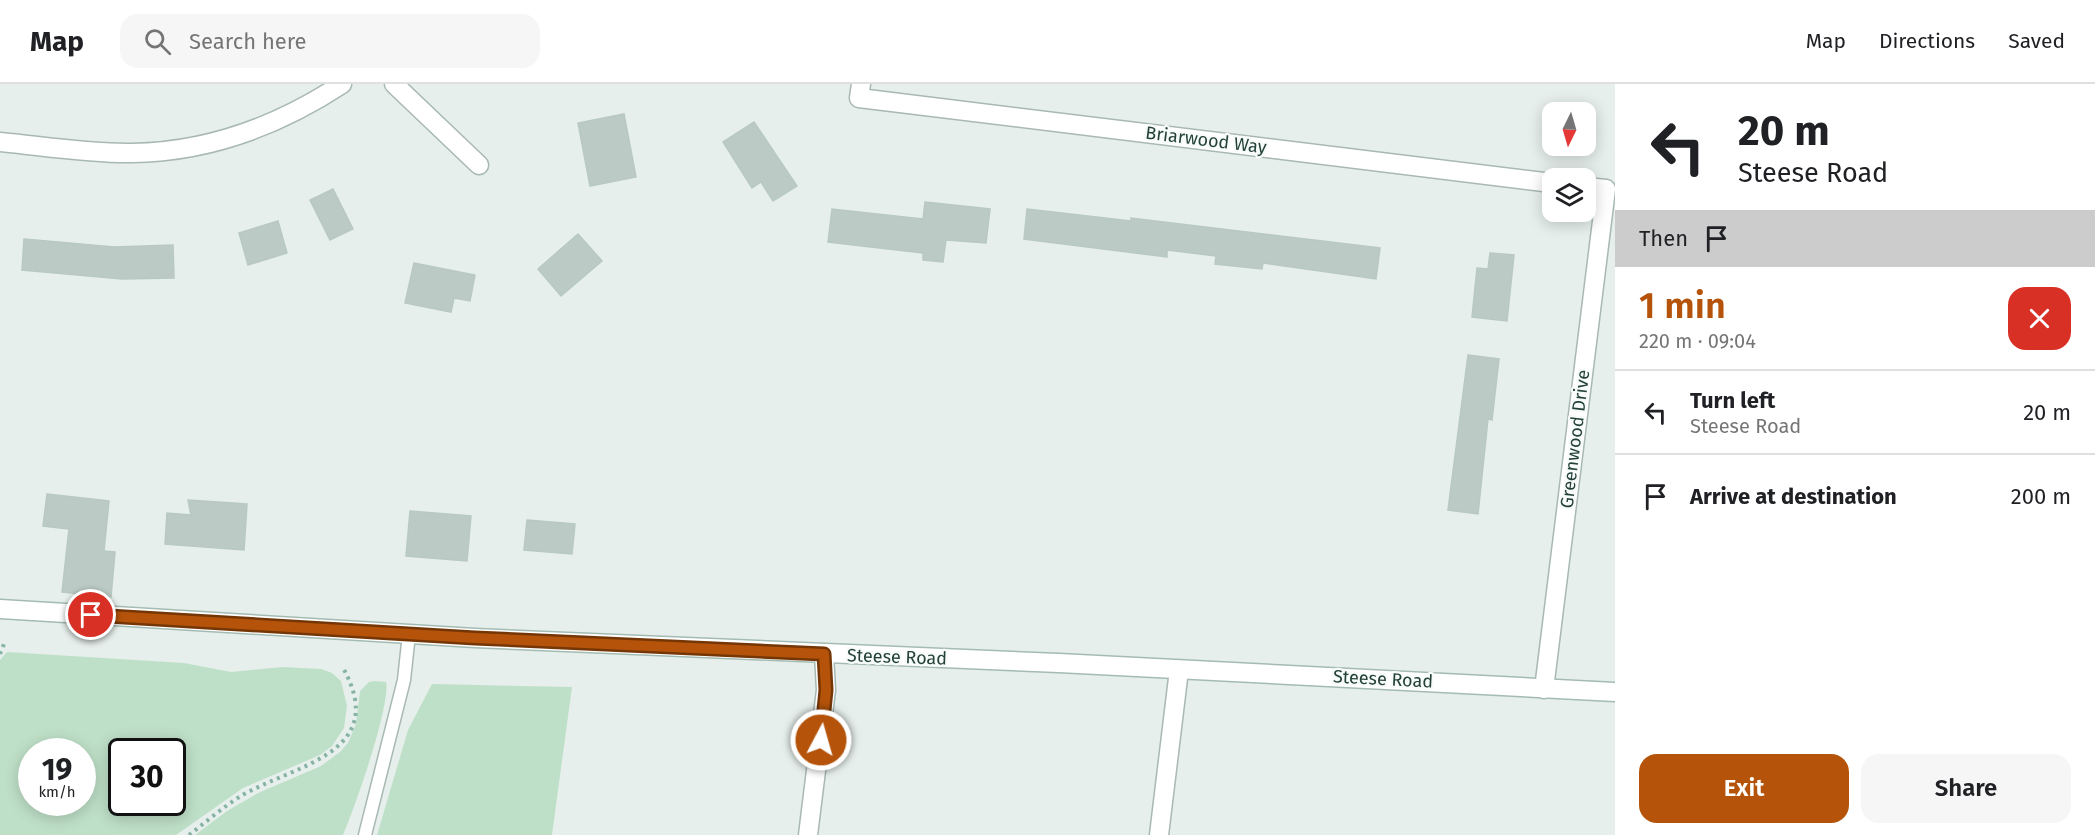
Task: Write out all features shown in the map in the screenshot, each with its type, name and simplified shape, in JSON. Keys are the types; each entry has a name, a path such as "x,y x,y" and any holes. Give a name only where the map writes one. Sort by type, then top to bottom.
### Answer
{"street":[{"path":"0,142 131,154 180,150 223,141 264,128 309,106 342,84"},
{"path":"394,84 479,165"},
{"name":"Briarwood Way","path":"860,91 1542,182"},
{"name":"Greenwood Drive","path":"1544,689 1606,189 1596,188"},
{"name":"Steese Road","path":"0,609 409,634 1332,676 1615,692"},
{"path":"808,835 826,690 824,654"},
{"path":"1159,835 1179,670"}],"lane":[{"path":"365,835 404,680 409,634"}],"path":[{"path":"0,654 4,644"},
{"path":"189,835 242,796 321,760 345,740 352,729 356,705 355,694 343,668"}],"green space":[{"path":"7,652 184,663 231,672 282,667 321,669 332,673 341,681 347,706 344,728 332,746 320,755 243,788 176,835 0,835 0,660"},
{"path":"369,682 386,682 383,712 363,782 343,835 195,835 227,811 258,793 321,766 340,752 348,743 356,724 360,691"},
{"path":"432,684 572,687 552,835 377,835 408,730"}],"building":[{"path":"624,114 636,177 590,186 578,123"},
{"path":"754,122 797,186 773,201 761,182 752,188 723,142"},
{"path":"333,189 353,229 330,240 310,200"},
{"path":"925,202 990,209 986,243 946,240 943,262 923,260 923,253 828,242 832,209 923,219"},
{"path":"1027,209 1131,221 1131,218 1380,248 1376,279 1263,263 1262,269 1215,264 1216,256 1167,250 1167,257 1024,239"},
{"path":"278,221 287,253 248,265 239,233"},
{"path":"578,234 602,261 561,296 538,269"},
{"path":"24,239 114,247 173,245 174,278 122,279 22,270"},
{"path":"1490,253 1514,255 1507,321 1472,317 1477,268 1488,269"},
{"path":"414,263 475,275 470,301 454,298 451,312 405,303"},
{"path":"1468,355 1499,359 1492,420 1488,419 1478,514 1448,510"},
{"path":"47,494 109,501 104,551 115,552 111,597 62,592 69,529 43,526"},
{"path":"188,500 247,504 244,550 165,544 167,513 191,515"},
{"path":"410,511 471,516 467,561 406,556"},
{"path":"527,520 575,524 572,554 524,550"}],"route":[{"path":"91,615 475,638 824,654 826,690 821,740"}]}
